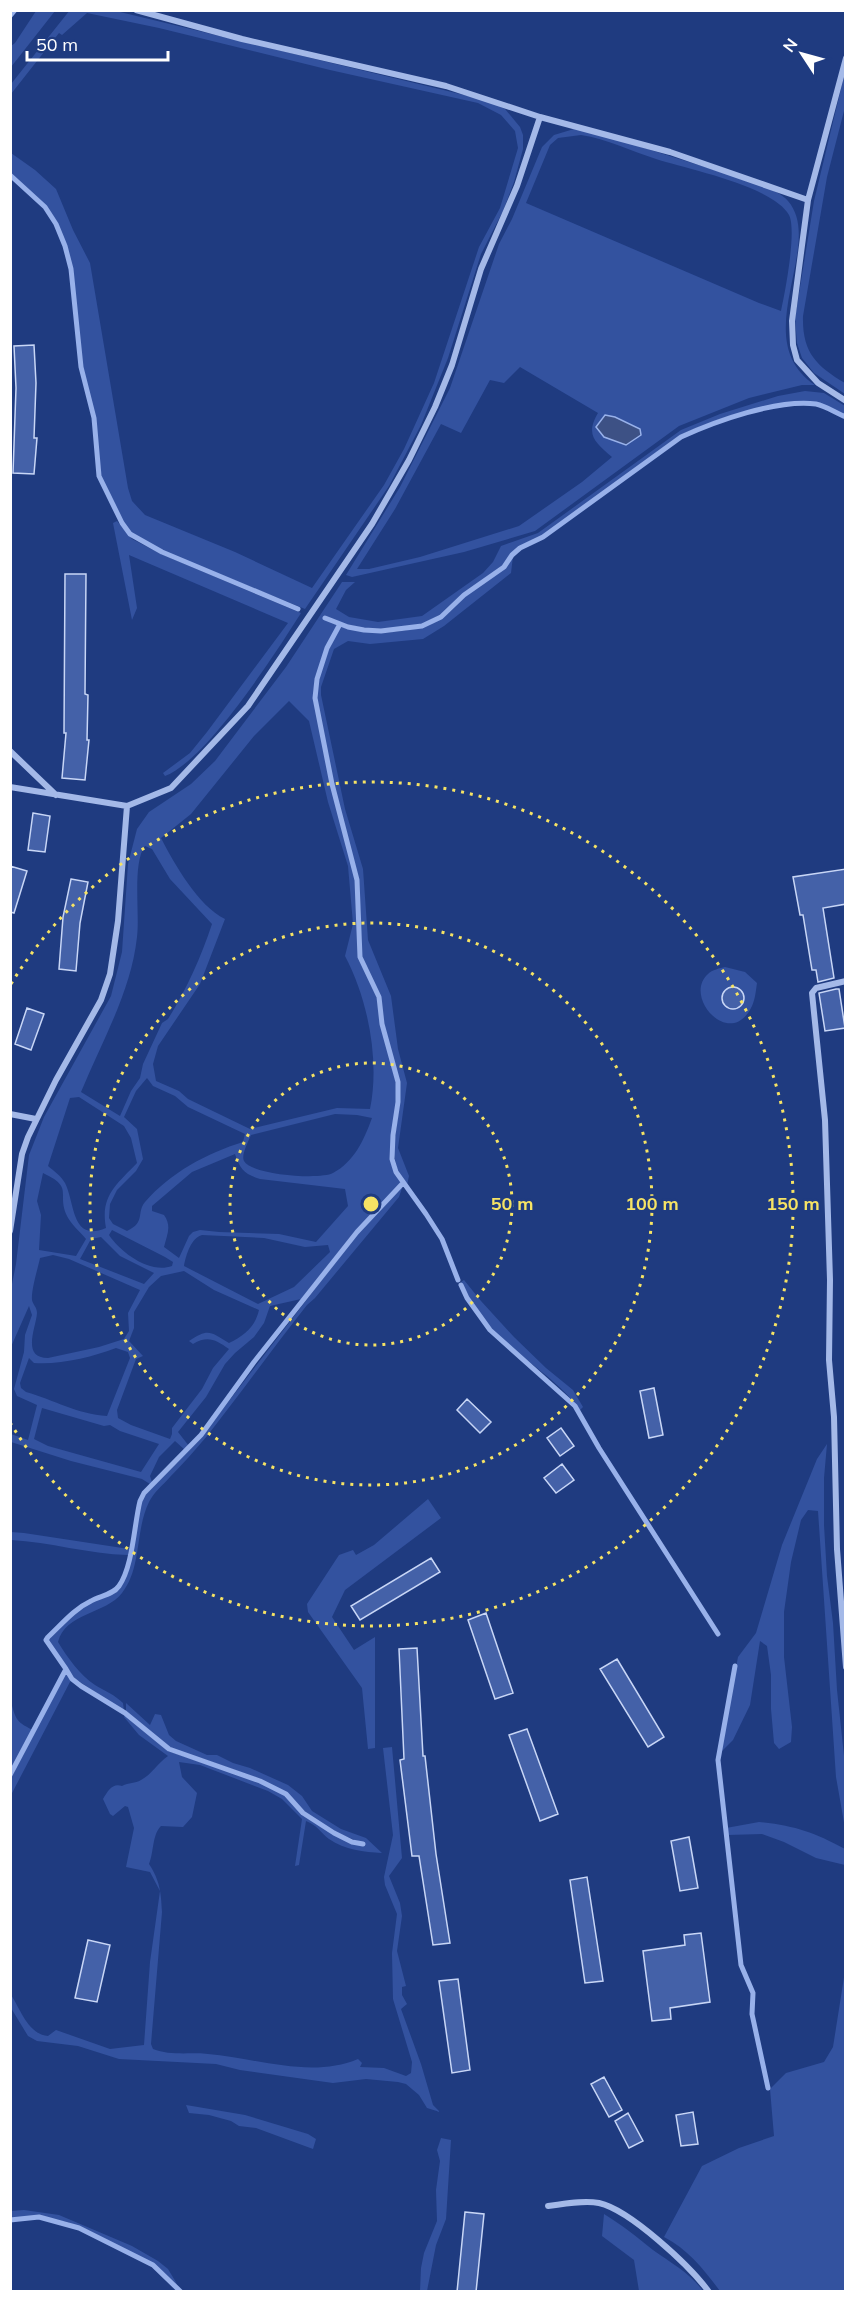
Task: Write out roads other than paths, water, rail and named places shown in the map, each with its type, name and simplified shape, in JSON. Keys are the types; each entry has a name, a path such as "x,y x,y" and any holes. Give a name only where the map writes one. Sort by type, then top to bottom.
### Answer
{"street":[{"path":"136,10 242,39 446,86 540,117 670,152 808,200"},
{"path":"846,58 808,200 792,321 793,345 797,360 818,383 846,400"},
{"path":"10,787 127,806 171,788 248,706 372,524 409,460 435,407 452,365 481,269 517,186 540,117"},
{"path":"10,751 57,795"},
{"path":"10,1231 22,1154 36,1119 101,1000 110,974 118,921 127,806"},
{"path":"846,981 816,988 812,993 825,1120 830,1280 829,1360 834,1417 837,1549 846,1667"},
{"path":"10,1114 36,1119"},
{"path":"548,2206 598,2203 614,2209 655,2237 690,2268 710,2292"}],"waterway":[{"path":"10,16 15,10"},
{"path":"10,175 45,207 56,224 65,246 71,269 81,367 94,418 99,476 122,523 130,534 162,552 298,609"},
{"path":"325,618 348,627 364,630 381,631 422,626 441,617 464,595 504,567 520,548 543,537 681,437 729,418 783,405 816,404 846,417"},
{"path":"340,624 327,648 317,679 315,698 332,784 357,880 360,957 379,997 382,1024 398,1082 392,1159 396,1172 442,1239 458,1280"},
{"path":"10,1775 66,1669 46,1640 79,1608 119,1586 127,1568 140,1501 144,1493 201,1435 254,1362 357,1232 403,1183"},
{"path":"461,1285 467,1298 490,1330 575,1406 599,1448 718,1634"},
{"path":"735,1666 718,1760 741,1965 753,1993 752,2014 768,2088"},
{"path":"66,1669 72,1679 81,1686 125,1713 169,1749 260,1781 286,1794 303,1813 334,1833 352,1842 363,1844"},
{"path":"10,2220 39,2217 79,2228 153,2265 181,2292"}]}
